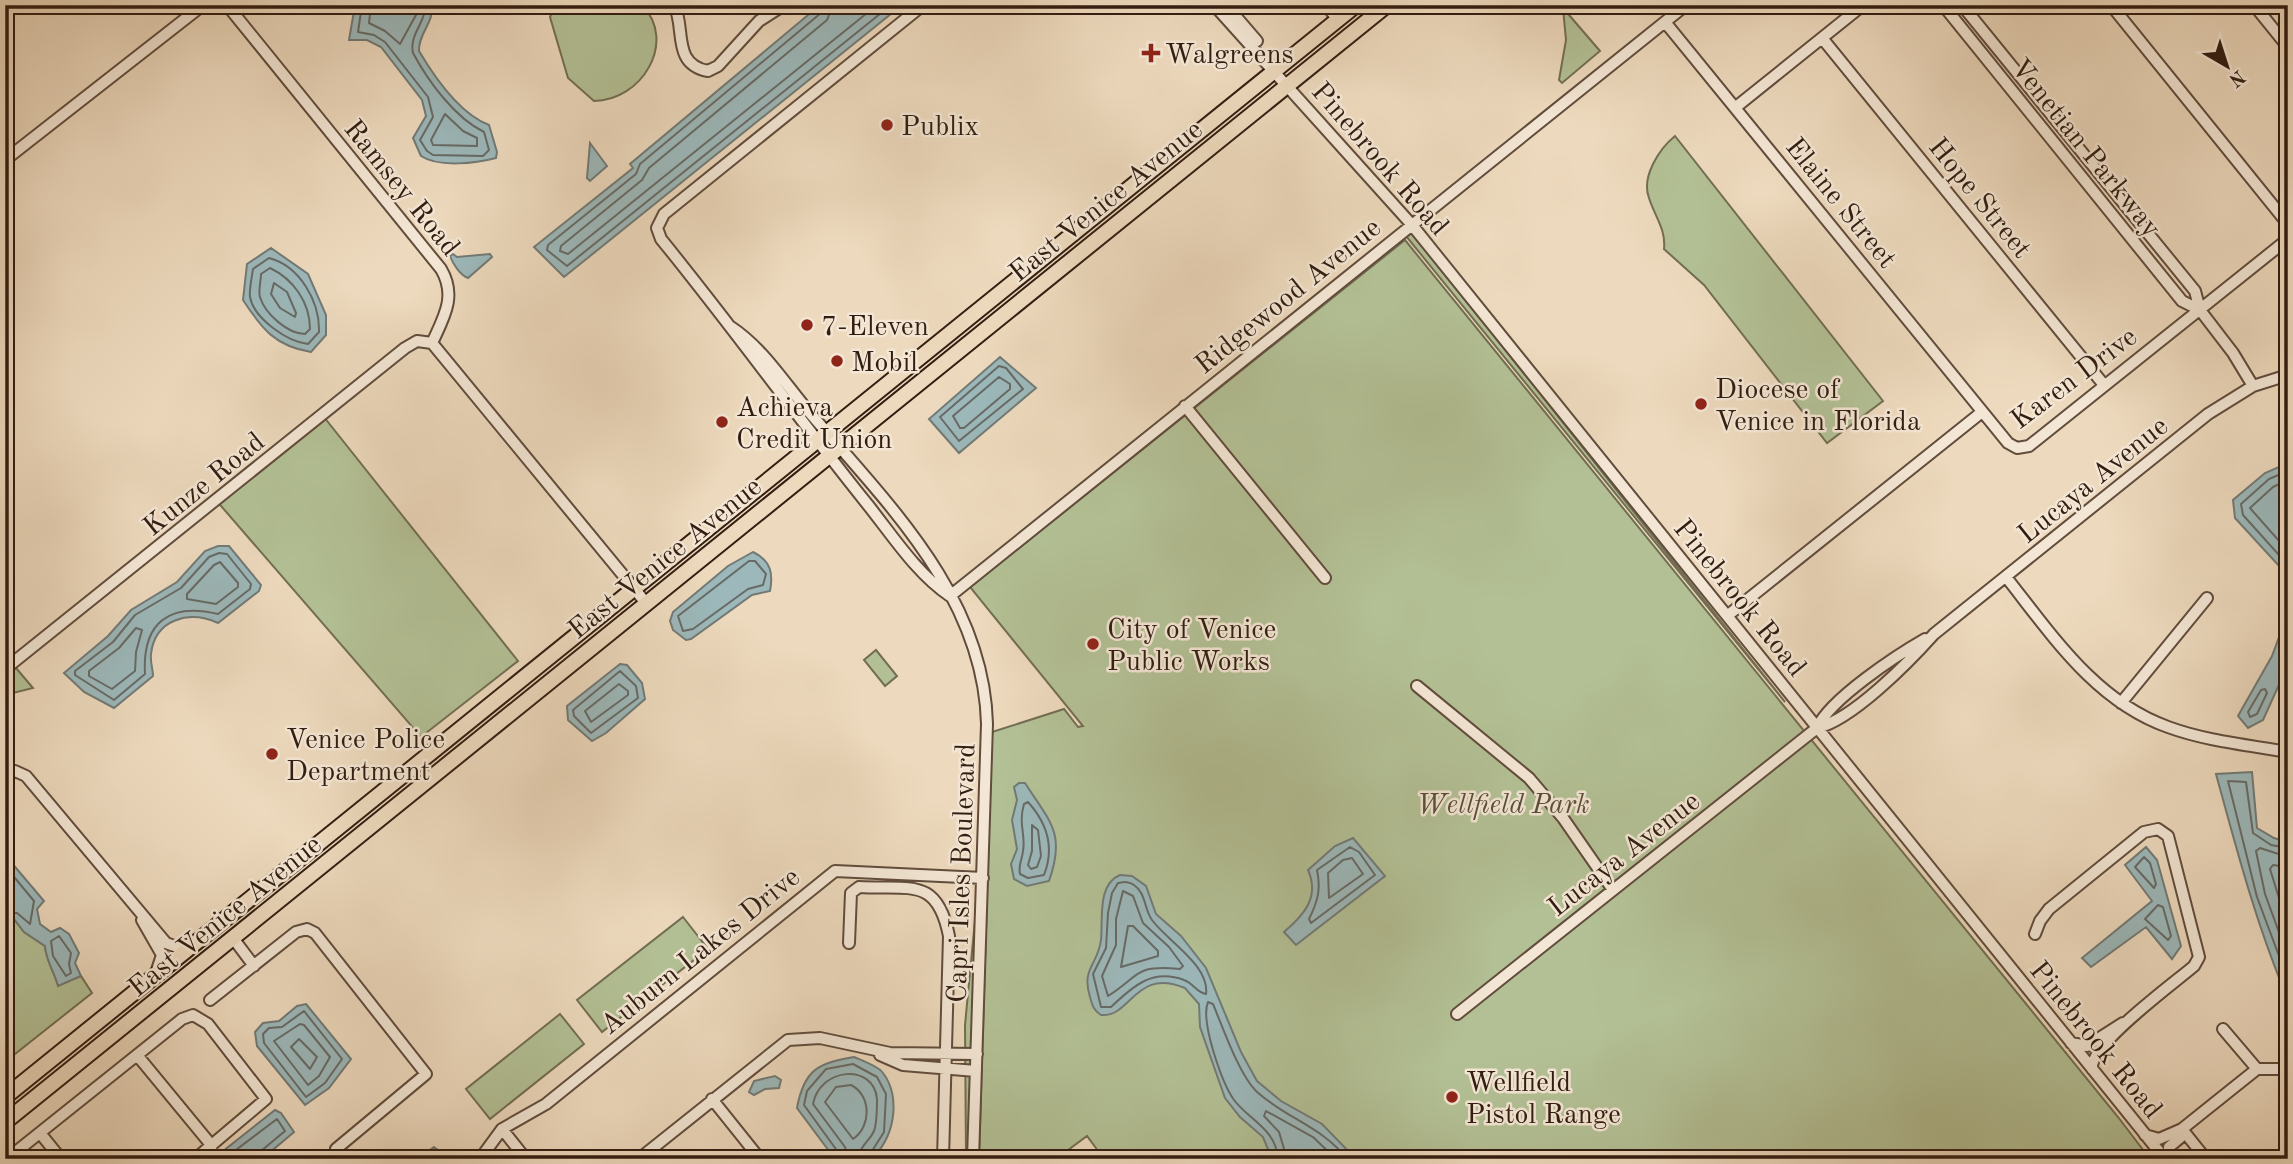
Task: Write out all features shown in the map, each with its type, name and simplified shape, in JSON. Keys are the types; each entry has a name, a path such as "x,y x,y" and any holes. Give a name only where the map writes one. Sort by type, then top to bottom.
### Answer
{"main road":[{"name":"East Venice Avenue","path":"5,1097 1356,5"},
{"name":"East Venice Avenue","path":"5,1122 1387,5"},
{"path":"1066,263 1073,248 1107,216 1124,191"},
{"path":"984,330 997,311 1055,263 1063,241"},
{"path":"401,804 410,783 494,712 514,686"}],"street":[{"path":"5,160 203,5"},
{"name":"Ramsey Road","path":"228,5 441,269 449,285 449,302 432,343"},
{"path":"674,5 681,48 697,67 708,71 718,66 759,22 784,5"},
{"path":"821,436 749,342 731,327 661,239 657,228 661,217 923,5"},
{"name":"Pinebrook Road","path":"1214,5 1412,225 2166,1159"},
{"name":"Pinebrook Road","path":"1226,5 1266,52 1275,71"},
{"path":"1326,5 1338,20"},
{"name":"Ridgewood Avenue","path":"950,596 1686,5"},
{"path":"1736,107 1863,5"},
{"name":"Venetian Parkway","path":"1943,5 2182,301 2200,310"},
{"name":"Venetian Parkway","path":"1962,5 2195,291 2200,310 2233,353 2253,386"},
{"path":"2111,5 2288,224"},
{"path":"2254,5 2288,47"},
{"name":"Elaine Street","path":"1665,22 1982,412"},
{"name":"Hope Street","path":"1822,38 2105,385"},
{"path":"2005,82 2017,72"},
{"path":"2094,192 2107,182"},
{"name":"Karen Drive","path":"1727,616 1982,412 2008,443 2023,448 2288,239"},
{"name":"Kunze Road","path":"5,669 405,348 417,341 432,343"},
{"path":"432,343 646,603"},
{"name":"Lucaya Avenue","path":"1457,1014 1817,728 1827,712 1894,657 1934,635 2208,414 2253,386 2288,375"},
{"path":"1185,406 1325,579"},
{"name":"Capri Isles Boulevard","path":"821,436 840,446 928,556 974,642 986,694 974,1159"},
{"name":"Capri Isles Boulevard","path":"821,436 828,456 916,564 950,596"},
{"path":"2006,577 2071,659 2121,703 2151,720 2186,733 2288,752"},
{"path":"2121,703 2207,598"},
{"path":"1417,686 1539,788 1613,890"},
{"path":"5,775 15,771 26,776 141,917 173,946 189,946 207,933"},
{"path":"2035,934 2040,920 2049,909 2144,832 2154,829 2165,833 2172,844 2200,957 2188,972 2126,1022 2093,1055 2092,1069"},
{"name":"Auburn Lakes Drive","path":"480,1159 502,1129 546,1104 835,871 983,878"},
{"path":"849,943 851,893 854,889 923,891 938,901 949,936 943,1159"},
{"path":"141,917 162,955 160,968 152,979"},
{"path":"210,1000 296,932 312,930 426,1072 425,1077 336,1149"},
{"path":"233,938 254,966"},
{"path":"8,1159 185,1017 197,1016 208,1024 266,1099 195,1159"},
{"path":"2071,1042 2087,1046 2126,1022"},
{"path":"2223,1029 2257,1069"},
{"path":"639,1159 788,1041 820,1038 874,1052 903,1065 976,1070"},
{"path":"874,1052 977,1054"},
{"path":"137,1055 212,1146"},
{"path":"2144,1134 2160,1139 2182,1129 2257,1069 2288,1069"},
{"path":"712,1099 760,1159"},
{"path":"502,1129 526,1159"},
{"path":"2166,1159 2169,1147 2180,1137 2182,1129"},
{"path":"2182,1129 2206,1159"},
{"path":"40,1133 61,1159"}],"green space":[{"path":"555,5 642,5 652,20 656,36 655,52 649,67 639,80 626,91 611,98 594,101 568,78 550,17"},
{"path":"1563,8 1600,51 1562,83 1559,80 1566,40"},
{"path":"1675,136 1883,401 1827,443 1704,285 1664,249 1660,223 1649,198 1647,181 1653,164"},
{"path":"1409,229 1785,702 1406,236"},
{"name":"Wellfield Park","path":"1405,240 2150,1159 1104,1159 1087,1136 1056,1159 979,1159 992,732 1064,709 1078,727 1083,726 970,587"},
{"path":"320,412 518,661 421,737 215,499"},
{"path":"876,650 897,676 885,686 864,660"},
{"path":"16,668 33,688 5,695 5,677"},
{"path":"977,899 968,1159 966,1159 965,1025"},
{"path":"683,917 708,949 602,1032 577,1000"},
{"path":"14,919 24,932 45,946 58,985 81,976 92,993 5,1062 5,920"},
{"path":"560,1014 584,1044 490,1119 466,1089"}],"water":[{"path":"355,5 432,5 431,17 421,39 419,51 458,104 489,125 497,152 496,158 469,163 448,163 421,156 413,138 426,116 422,100 381,47 367,40 349,40"},
{"path":"820,5 902,5 564,277 534,247 633,168 630,164"},
{"path":"590,143 607,166 590,181 587,178"},
{"path":"271,248 308,274 326,315 326,335 311,352 288,345 271,335 243,300 247,264"},
{"path":"453,254 457,257 490,254 492,257 468,278 455,266 450,256"},
{"path":"1000,357 1036,388 959,453 929,419"},
{"path":"2288,463 2288,583 2281,568 2235,518 2233,500 2265,473"},
{"path":"218,546 229,546 261,585 259,591 218,623 196,617 166,625 154,642 151,657 153,676 114,708 84,692 64,673 108,636 131,610 177,582 205,551"},
{"path":"753,552 768,564 770,591 752,595 691,639 686,640 673,630 670,621 673,612 728,566"},
{"path":"2288,613 2288,665 2263,720 2248,728 2238,716 2272,656"},
{"path":"620,664 627,665 642,683 645,699 606,733 592,741 568,720 567,706"},
{"path":"2252,772 2257,828 2274,838 2288,842 2288,992 2284,990 2255,910 2216,774"},
{"path":"1025,783 1048,818 1053,829 1056,851 1049,881 1027,886 1014,879 1011,864 1017,849 1012,820 1017,800 1014,787"},
{"path":"1353,838 1385,876 1296,945 1284,932 1308,905 1312,889 1308,870 1335,846"},
{"path":"2146,847 2157,860 2181,946 2172,959 2146,927 2091,967 2082,958 2152,901 2125,865"},
{"path":"5,855 44,901 37,909 40,924 51,932 60,928 69,934 79,953 75,963 81,976 58,986 45,946 24,932 14,919 5,920"},
{"path":"1120,875 1132,876 1146,886 1156,914 1181,936 1206,968 1241,1052 1257,1081 1281,1101 1322,1124 1356,1159 1272,1159 1263,1137 1240,1117 1225,1098 1200,1027 1199,1004 1185,988 1168,983 1155,984 1144,988 1111,1014 1101,1015 1095,1010 1088,987 1089,973 1101,940 1104,894 1113,880"},
{"path":"306,1004 351,1059 329,1088 305,1105 257,1046 255,1032 263,1023 279,1021 297,1006"},
{"path":"854,1057 883,1073 892,1094 893,1119 885,1142 870,1159 835,1159 797,1108 804,1084 815,1070 831,1062"},
{"path":"775,1076 781,1080 779,1088 765,1089 754,1095 749,1092 754,1081"},
{"path":"275,1110 281,1113 294,1132 262,1159 213,1159"},
{"path":"434,1147 450,1159 417,1159"}],"place":[{"name":"Walgreens","path":"1151,53"},
{"name":"Publix","path":"887,125"},
{"name":"7-Eleven","path":"807,325"},
{"name":"Mobil","path":"837,361"},
{"name":"Diocese of Venice in Florida","path":"1701,404"},
{"name":"Achieva Credit Union","path":"722,422"},
{"name":"City of Venice Public Works","path":"1093,644"},
{"name":"Venice Police Department","path":"272,754"},
{"name":"Wellfield Pistol Range","path":"1452,1097"}]}
